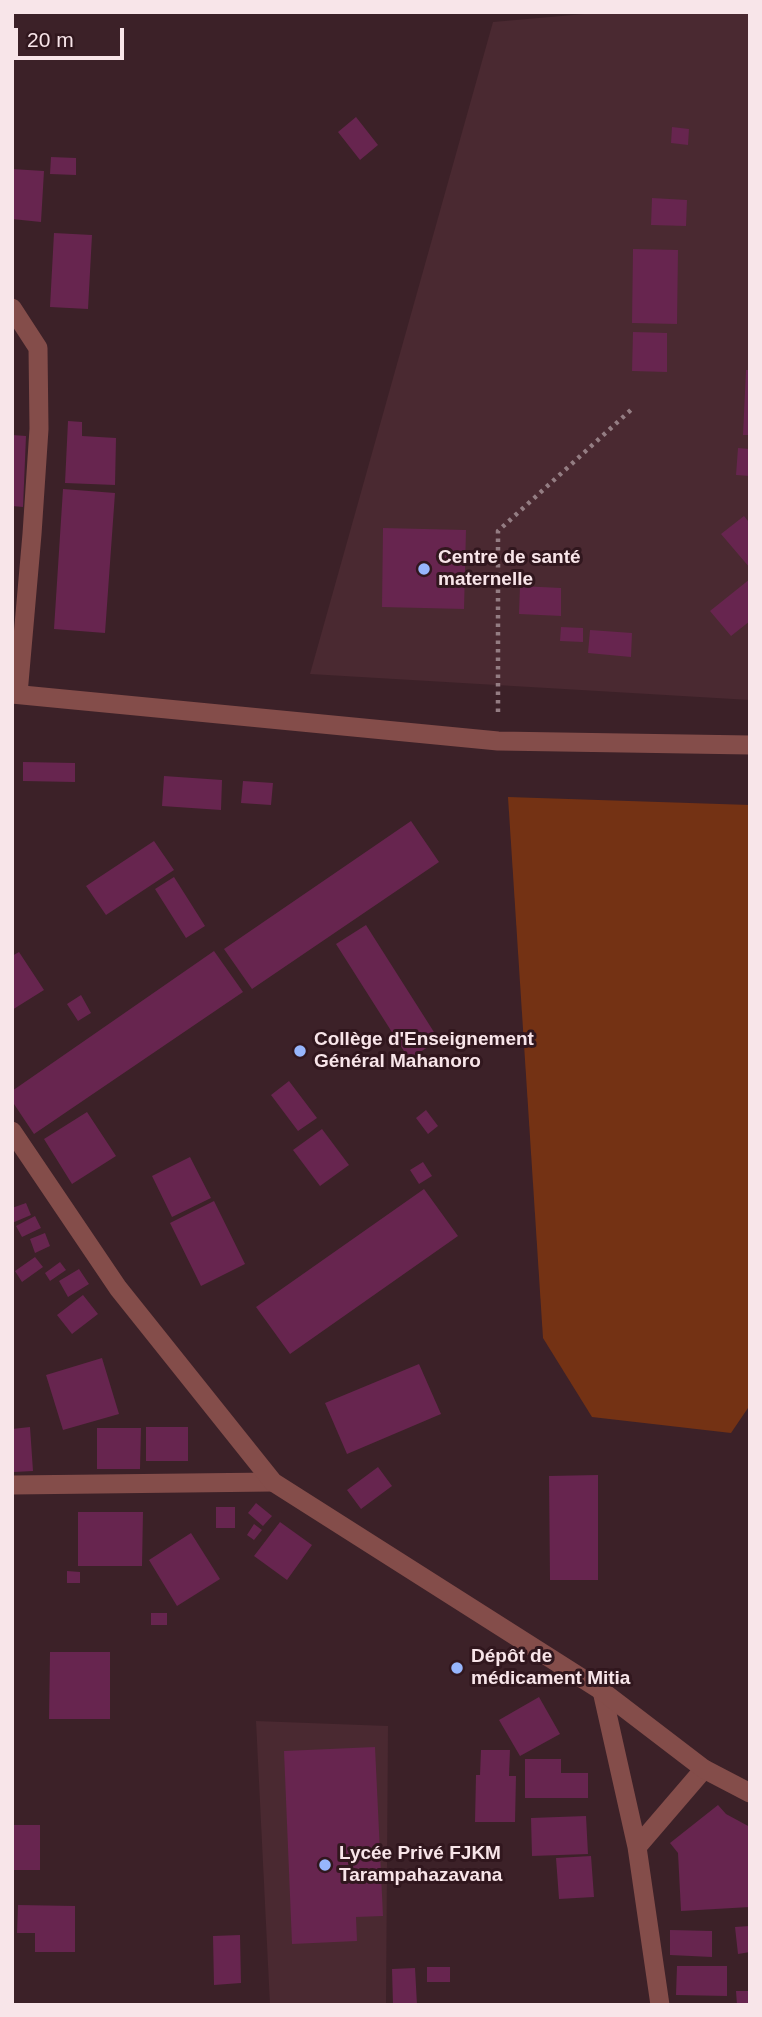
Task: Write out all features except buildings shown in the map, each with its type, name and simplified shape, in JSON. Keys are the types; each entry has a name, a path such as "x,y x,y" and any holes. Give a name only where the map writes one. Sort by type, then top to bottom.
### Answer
{"street":[{"path":"12,308 38,348 38,442 15,694 498,741 750,745"},
{"path":"12,1130 118,1288 273,1482 602,1691 704,1769 750,1793"},
{"path":"12,1485 273,1482"},
{"path":"602,1691 637,1847 660,2005"},
{"path":"637,1847 704,1769"}],"path":[{"path":"498,741 498,531 633,408"}],"shaded area":[{"path":"607,12 750,12 750,700 310,674 493,22"},
{"path":"508,797 750,805 750,1405 731,1433 592,1417 543,1338"},
{"name":"Lycée Privé FJKM Tarampahazavana","path":"256,1721 388,1726 386,2005 270,2005"}],"place":[{"name":"Centre de santé maternelle","path":"424,569"},
{"name":"Collège d'Enseignement Général Mahanoro","path":"300,1051"},
{"name":"Dépôt de médicament Mitia","path":"457,1668"},
{"name":"Lycée Privé FJKM Tarampahazavana","path":"325,1865"}]}
